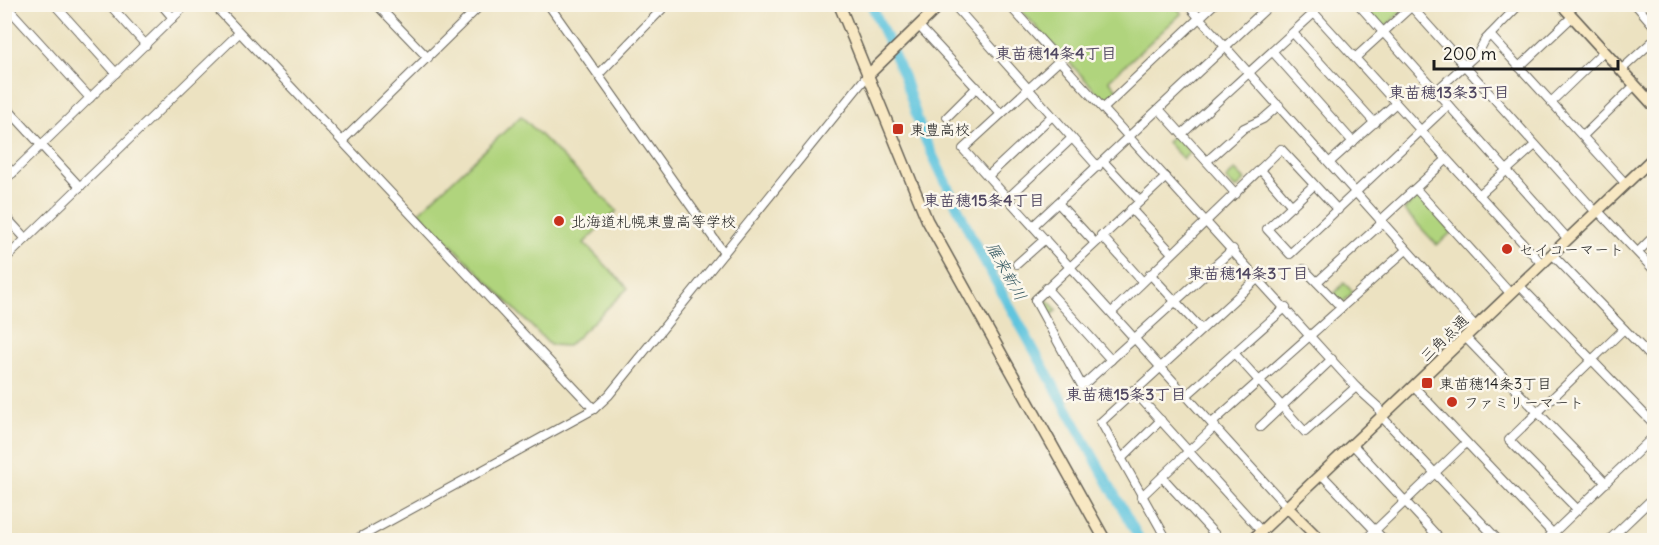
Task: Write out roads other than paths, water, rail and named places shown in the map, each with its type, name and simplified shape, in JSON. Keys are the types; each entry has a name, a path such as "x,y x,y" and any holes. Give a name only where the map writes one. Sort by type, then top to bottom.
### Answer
{"street":[{"path":"54,4 116,73"},
{"path":"109,4 146,45"},
{"path":"161,4 173,18"},
{"path":"4,181 187,4"},
{"path":"213,4 594,409"},
{"path":"376,4 428,58"},
{"path":"342,141 482,4"},
{"path":"548,4 724,253"},
{"path":"599,74 667,4"},
{"path":"839,4 927,220 1105,540"},
{"path":"355,540 594,409 609,395 867,76 941,4"},
{"path":"953,4 1072,138 1140,201"},
{"path":"1008,4 1286,307 1356,387 1378,407 1382,417 1498,540"},
{"path":"1187,4 1477,328"},
{"path":"1104,108 1214,4"},
{"path":"1033,226 1130,138 1271,4"},
{"path":"1306,4 1542,264"},
{"path":"1358,4 1568,239"},
{"path":"1436,91 1478,53 1490,35 1520,4"},
{"path":"1562,4 1654,106"},
{"path":"1635,4 1654,27"},
{"path":"1355,58 1411,5 1535,145 1654,270"},
{"path":"10,9 90,98"},
{"path":"1182,134 1314,14"},
{"path":"1520,67 1572,16"},
{"path":"919,26 1001,114"},
{"path":"4,260 239,33"},
{"path":"1293,33 1375,123"},
{"path":"1490,35 1626,183"},
{"path":"1621,70 1654,40"},
{"path":"1552,101 1604,51"},
{"path":"1273,52 1353,142"},
{"path":"1060,60 963,149 1287,507 1320,540"},
{"path":"1583,136 1635,85"},
{"path":"947,117 977,87"},
{"path":"1330,162 1395,104"},
{"path":"4,105 80,187"},
{"path":"1207,161 1244,128 1263,120 1279,105"},
{"path":"1314,184 1267,228 1290,254 1448,105"},
{"path":"1159,110 1236,194"},
{"path":"988,176 1052,116"},
{"path":"1008,198 1072,138"},
{"path":"1479,195 1535,145"},
{"path":"1112,312 1281,149 1338,210"},
{"name":"三角点通","path":"1252,540 1654,157"},
{"path":"1317,282 1446,160"},
{"path":"4,163 13,173"},
{"path":"1260,169 1292,206"},
{"path":"1166,177 1101,235 1035,300 1082,386 1233,249"},
{"path":"1416,189 1515,289 1592,360 1654,424"},
{"path":"1058,203 1094,242"},
{"path":"1131,209 1172,253"},
{"path":"4,215 26,239"},
{"path":"1101,235 1143,281"},
{"path":"1638,252 1654,236"},
{"path":"1017,264 1045,239"},
{"path":"1142,496 1189,452 1214,424 1309,335 1406,250"},
{"path":"1552,254 1654,360"},
{"path":"1304,269 1342,308"},
{"path":"1150,274 1201,329"},
{"path":"1167,540 1101,422 1133,390 1258,278"},
{"path":"1046,288 1111,360"},
{"path":"1187,395 1286,307"},
{"path":"1578,510 1509,440 1624,329"},
{"path":"1466,338 1606,483"},
{"path":"1234,353 1305,432 1356,387"},
{"path":"1260,427 1332,359"},
{"path":"1414,387 1556,537"},
{"path":"1133,390 1262,532"},
{"path":"1121,459 1161,420"},
{"path":"1546,540 1556,537 1578,510 1654,436"},
{"path":"1365,540 1466,443"},
{"path":"1353,446 1441,540"},
{"path":"1322,475 1384,540"},
{"path":"1162,477 1220,540"},
{"path":"1609,540 1654,497"}],"waterway":[{"name":"雁来新川","path":"871,4 904,77 922,133 976,246 1140,540"}],"place":[{"name":"東豊高校","path":"898,129"},
{"name":"北海道札幌東豊高等学校","path":"559,221"},
{"name":"セイコーマート","path":"1507,249"},
{"name":"東苗穂14条3丁目","path":"1427,383"},
{"name":"ファミリーマート","path":"1452,402"}],"district":[{"name":"東苗穂14条4丁目","path":"1056,53"},
{"name":"東苗穂13条3丁目","path":"1449,92"},
{"name":"東苗穂15条4丁目","path":"984,200"},
{"name":"東苗穂14条3丁目","path":"1248,273"},
{"name":"東苗穂15条3丁目","path":"1126,394"}]}
